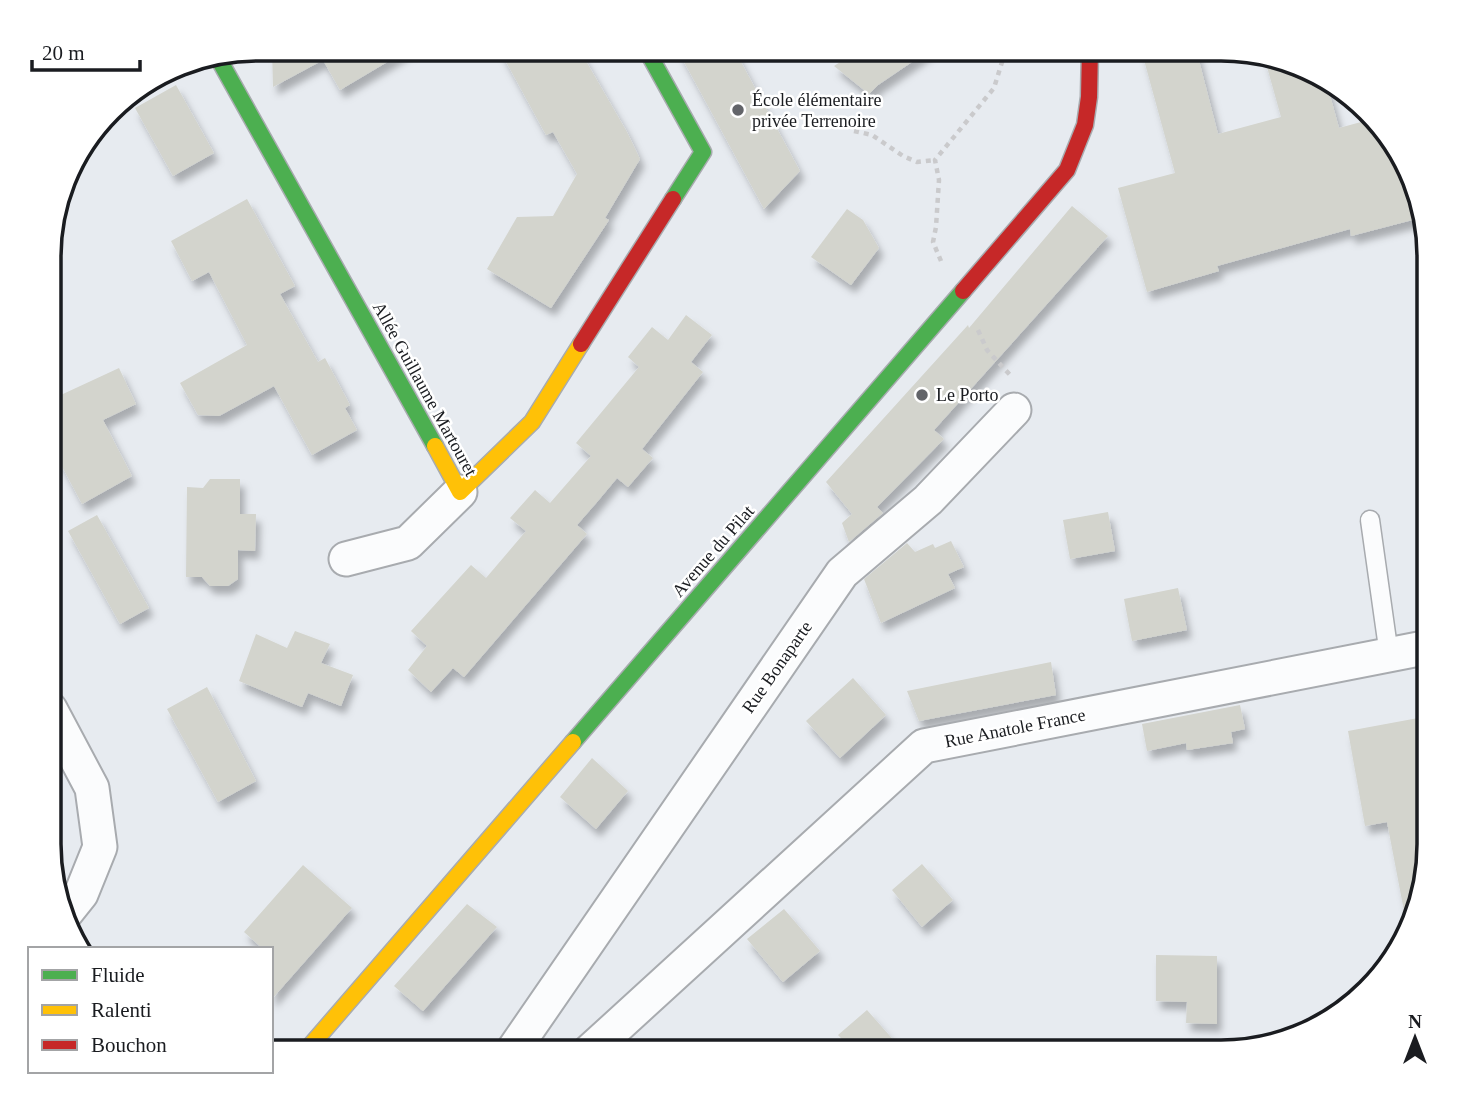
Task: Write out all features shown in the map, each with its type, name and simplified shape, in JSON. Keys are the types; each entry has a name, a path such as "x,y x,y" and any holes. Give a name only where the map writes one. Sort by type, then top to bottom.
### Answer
{"main road":[{"name":"Allée Guillaume Martouret","path":"222,65 460,492 532,422 703,152 653,61"},
{"name":"Avenue du Pilat","path":"316,1039 1067,170 1079,149 1086,128 1089,62"}],"street":[{"name":"Rue Bonaparte","path":"521,1039 842,573 928,500 1014,410"},
{"path":"346,559 408,543 460,492"},
{"name":"Rue Anatole France","path":"603,1039 924,746 1416,650"},
{"path":"62,731 92,788 100,847 82,894 72,907"}],"lane":[{"path":"1370,520 1389,655"}],"path":[{"path":"854,131 872,135 917,162 935,160 995,88 1002,62"},
{"path":"935,160 939,180 936,227"},
{"path":"973,319 987,350 1028,395 1014,410"}],"building":[{"path":"272,61 321,61 273,87"},
{"path":"324,61 389,61 340,90"},
{"path":"506,61 586,61 640,159 605,218 609,220 551,308 487,269 517,217 553,216 577,174 553,132 546,135"},
{"name":"École élémentaire privée Terrenoire","path":"684,61 741,61 800,171 764,209"},
{"path":"841,62 912,62 869,94 834,66"},
{"path":"1145,62 1199,62 1218,134 1281,117 1267,67 1308,81 1330,95 1339,128 1362,122 1368,128 1397,170 1413,220 1351,236 1350,229 1217,266 1219,271 1147,292 1118,188 1175,173"},
{"path":"176,85 214,153 173,176 135,108"},
{"path":"247,199 295,286 280,294 318,362 325,358 350,405 345,408 357,430 312,455 274,386 219,416 198,415 180,383 247,345 209,272 192,281 171,241"},
{"path":"1072,206 1108,236 934,430 944,439 877,507 883,513 849,542 842,523 852,514 826,482 968,325 969,328"},
{"path":"847,209 863,220 879,248 851,285 811,257"},
{"path":"686,315 712,335 691,362 703,372 642,449 653,458 628,487 617,478 577,525 587,534 464,677 453,668 431,692 408,670 427,646 411,631 471,565 486,578 526,531 510,518 535,490 550,503 591,456 576,443 639,367 628,357 652,327 668,340"},
{"path":"119,368 136,404 103,420 132,476 82,504 61,465 61,395"},
{"path":"210,479 240,479 240,514 256,514 255,551 238,550 238,579 228,586 210,586 202,577 186,577 187,487 203,488"},
{"path":"1108,512 1115,551 1070,559 1063,520"},
{"path":"97,515 149,608 120,624 68,531"},
{"path":"951,541 964,567 948,574 955,588 881,623 864,579 907,543 915,552 933,544 935,548"},
{"path":"1178,588 1187,630 1132,641 1124,599"},
{"path":"295,631 330,644 321,663 353,675 341,706 308,693 302,707 239,681 256,634 287,648"},
{"path":"1051,662 1056,695 919,721 907,691"},
{"path":"853,678 886,715 840,758 806,721"},
{"path":"207,687 256,781 218,802 167,709"},
{"path":"1240,705 1245,729 1231,732 1233,743 1187,750 1186,743 1147,751 1142,724"},
{"path":"1416,718 1416,857 1413,882 1404,912 1387,822 1365,826 1348,731"},
{"path":"592,758 628,791 596,829 560,797"},
{"path":"922,864 953,900 922,927 892,890"},
{"path":"303,865 352,908 273,998 273,947 261,947 244,932"},
{"path":"467,904 497,927 423,1011 394,986"},
{"path":"784,909 820,951 783,982 747,939"},
{"path":"1156,955 1217,956 1217,1024 1186,1023 1187,1002 1156,1001"},
{"path":"867,1010 893,1040 842,1040 838,1035"}],"traffic: fast":[{"path":"653,61 703,152 673,199"},
{"path":"222,65 435,446"},
{"path":"573,742 963,291"}],"traffic: slow":[{"path":"435,446 460,492 532,422 581,344"},
{"path":"316,1039 573,742"}],"traffic: jam":[{"path":"963,291 1067,170 1085,125 1090,62"},
{"path":"581,344 673,199"}],"place":[{"name":"École élémentaire privée Terrenoire","path":"738,110"},
{"name":"Le Porto","path":"922,395"}]}
